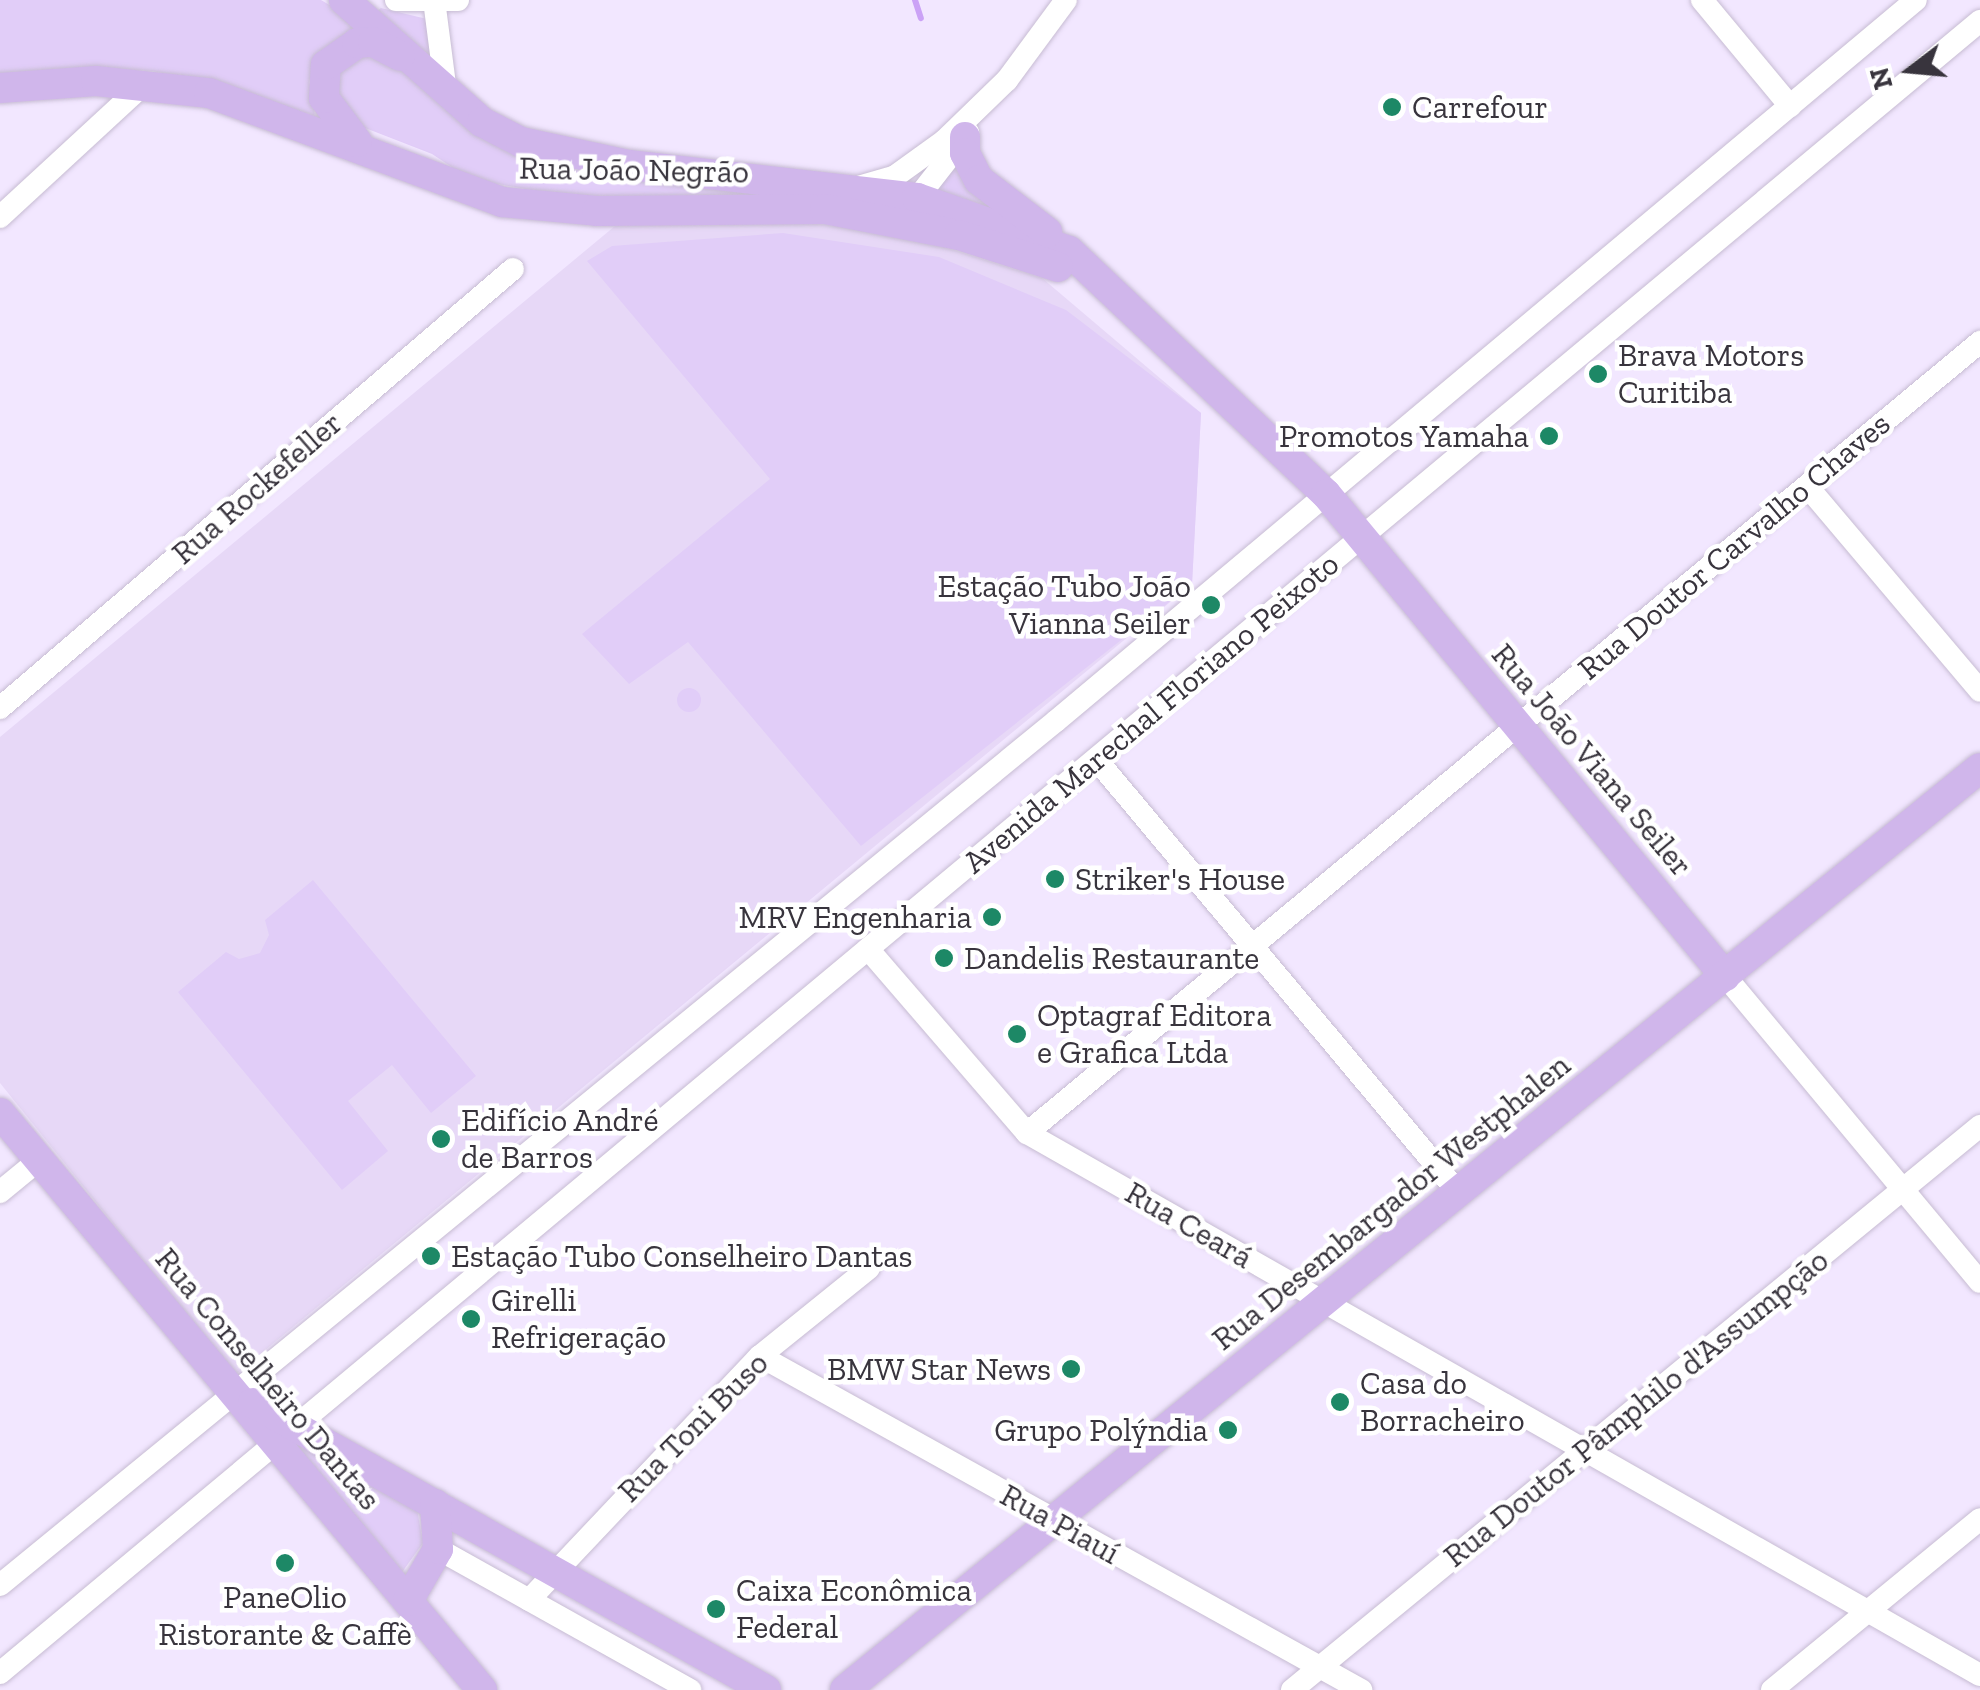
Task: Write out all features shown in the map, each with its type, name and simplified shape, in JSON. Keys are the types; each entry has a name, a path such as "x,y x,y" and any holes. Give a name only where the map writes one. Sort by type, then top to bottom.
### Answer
{"main road":[{"path":"344,0 482,122 556,153 853,188 908,209"},
{"path":"363,148 324,98 326,66 341,50 373,42 437,84"},
{"name":"Rua João Negrão","path":"0,88 145,83 270,110 462,191 550,210 908,209"},
{"path":"966,137 965,153 980,180 1068,251"},
{"name":"Rua João Viana Seiler","path":"908,209 1049,263 1126,306"},
{"name":"Rua João Viana Seiler","path":"908,209 1068,251 1326,494 1725,976"},
{"name":"Rua Desembargador Westphalen","path":"844,1690 1980,768"},
{"name":"Rua Conselheiro Dantas","path":"0,1113 233,1392 286,1435 408,1601 482,1690"},
{"path":"286,1435 435,1504 766,1690"},
{"path":"408,1601 438,1550 435,1504"}],"street":[{"path":"396,0 443,1 437,84"},
{"path":"908,209 1066,0"},
{"path":"1702,0 1790,106"},
{"name":"Avenida Marechal Floriano Peixoto","path":"0,1585 1326,494 1916,0"},
{"name":"Avenida Marechal Floriano Peixoto","path":"0,1674 1980,21"},
{"path":"0,217 145,83"},
{"path":"853,188 916,164 987,101"},
{"name":"Rua Rockefeller","path":"0,708 514,269"},
{"name":"Rua Doutor Carvalho Chaves","path":"1027,1133 1980,342"},
{"path":"1807,486 1980,691"},
{"path":"1096,759 1458,1192"},
{"name":"Rua Ceará","path":"868,950 1027,1133 1980,1674"},
{"name":"Rua João Viana Seiler","path":"1725,976 1980,1282"},
{"name":"Rua Doutor Pâmphilo d'Assumpção","path":"1292,1690 1980,1126"},
{"path":"0,1192 39,1160"},
{"name":"Rua Toni Buso","path":"528,1600 760,1356 869,1268"},
{"name":"Rua Piauí","path":"760,1356 1361,1690"},
{"path":"1772,1690 1980,1519"},
{"path":"438,1550 690,1690"}],"shaded area":[{"path":"0,0 321,0 358,22 315,61 309,82 315,116 207,81 152,71 97,68 0,78"},
{"path":"381,8 427,19 431,58 377,11"},
{"path":"360,52 386,57 512,154 549,167 774,194 571,197 470,179 432,154 355,124 339,108 338,71"},
{"path":"955,164 1026,222 937,190"},
{"path":"795,221 903,234 1042,278 1201,413 1192,584 235,1375 0,1083 0,737 615,226"},
{"path":"783,233 939,257 1066,310 1201,413 1192,584 861,846 688,642 629,684 582,634 770,479 587,261 612,246"},
{"path":"689,688 701,700 689,712 677,700"},
{"path":"313,880 476,1076 431,1113 392,1065 348,1101 388,1151 342,1190 178,992 226,952 239,959 260,953 269,935 265,920"},
{"path":"303,1445 417,1509 423,1543 400,1575 296,1451"}],"waterway":[{"path":"915,0 921,18"}],"place":[{"name":"Carrefour","path":"1392,107"},
{"name":"Brava Motors Curitiba","path":"1598,374"},
{"name":"Promotos Yamaha","path":"1549,436"},
{"name":"Estação Tubo João Vianna Seiler","path":"1211,605"},
{"name":"Striker's House","path":"1055,879"},
{"name":"MRV Engenharia","path":"992,917"},
{"name":"Dandelis Restaurante","path":"944,958"},
{"name":"Optagraf Editora e Grafica Ltda","path":"1017,1034"},
{"name":"Edifício André de Barros","path":"441,1139"},
{"name":"Estação Tubo Conselheiro Dantas","path":"431,1256"},
{"name":"Girelli Refrigeração","path":"471,1319"},
{"name":"BMW Star News","path":"1071,1369"},
{"name":"Casa do Borracheiro","path":"1340,1402"},
{"name":"Grupo Polýndia","path":"1228,1430"},
{"name":"PaneOlio Ristorante & Caffè","path":"285,1563"},
{"name":"Caixa Econômica Federal","path":"716,1609"}]}
